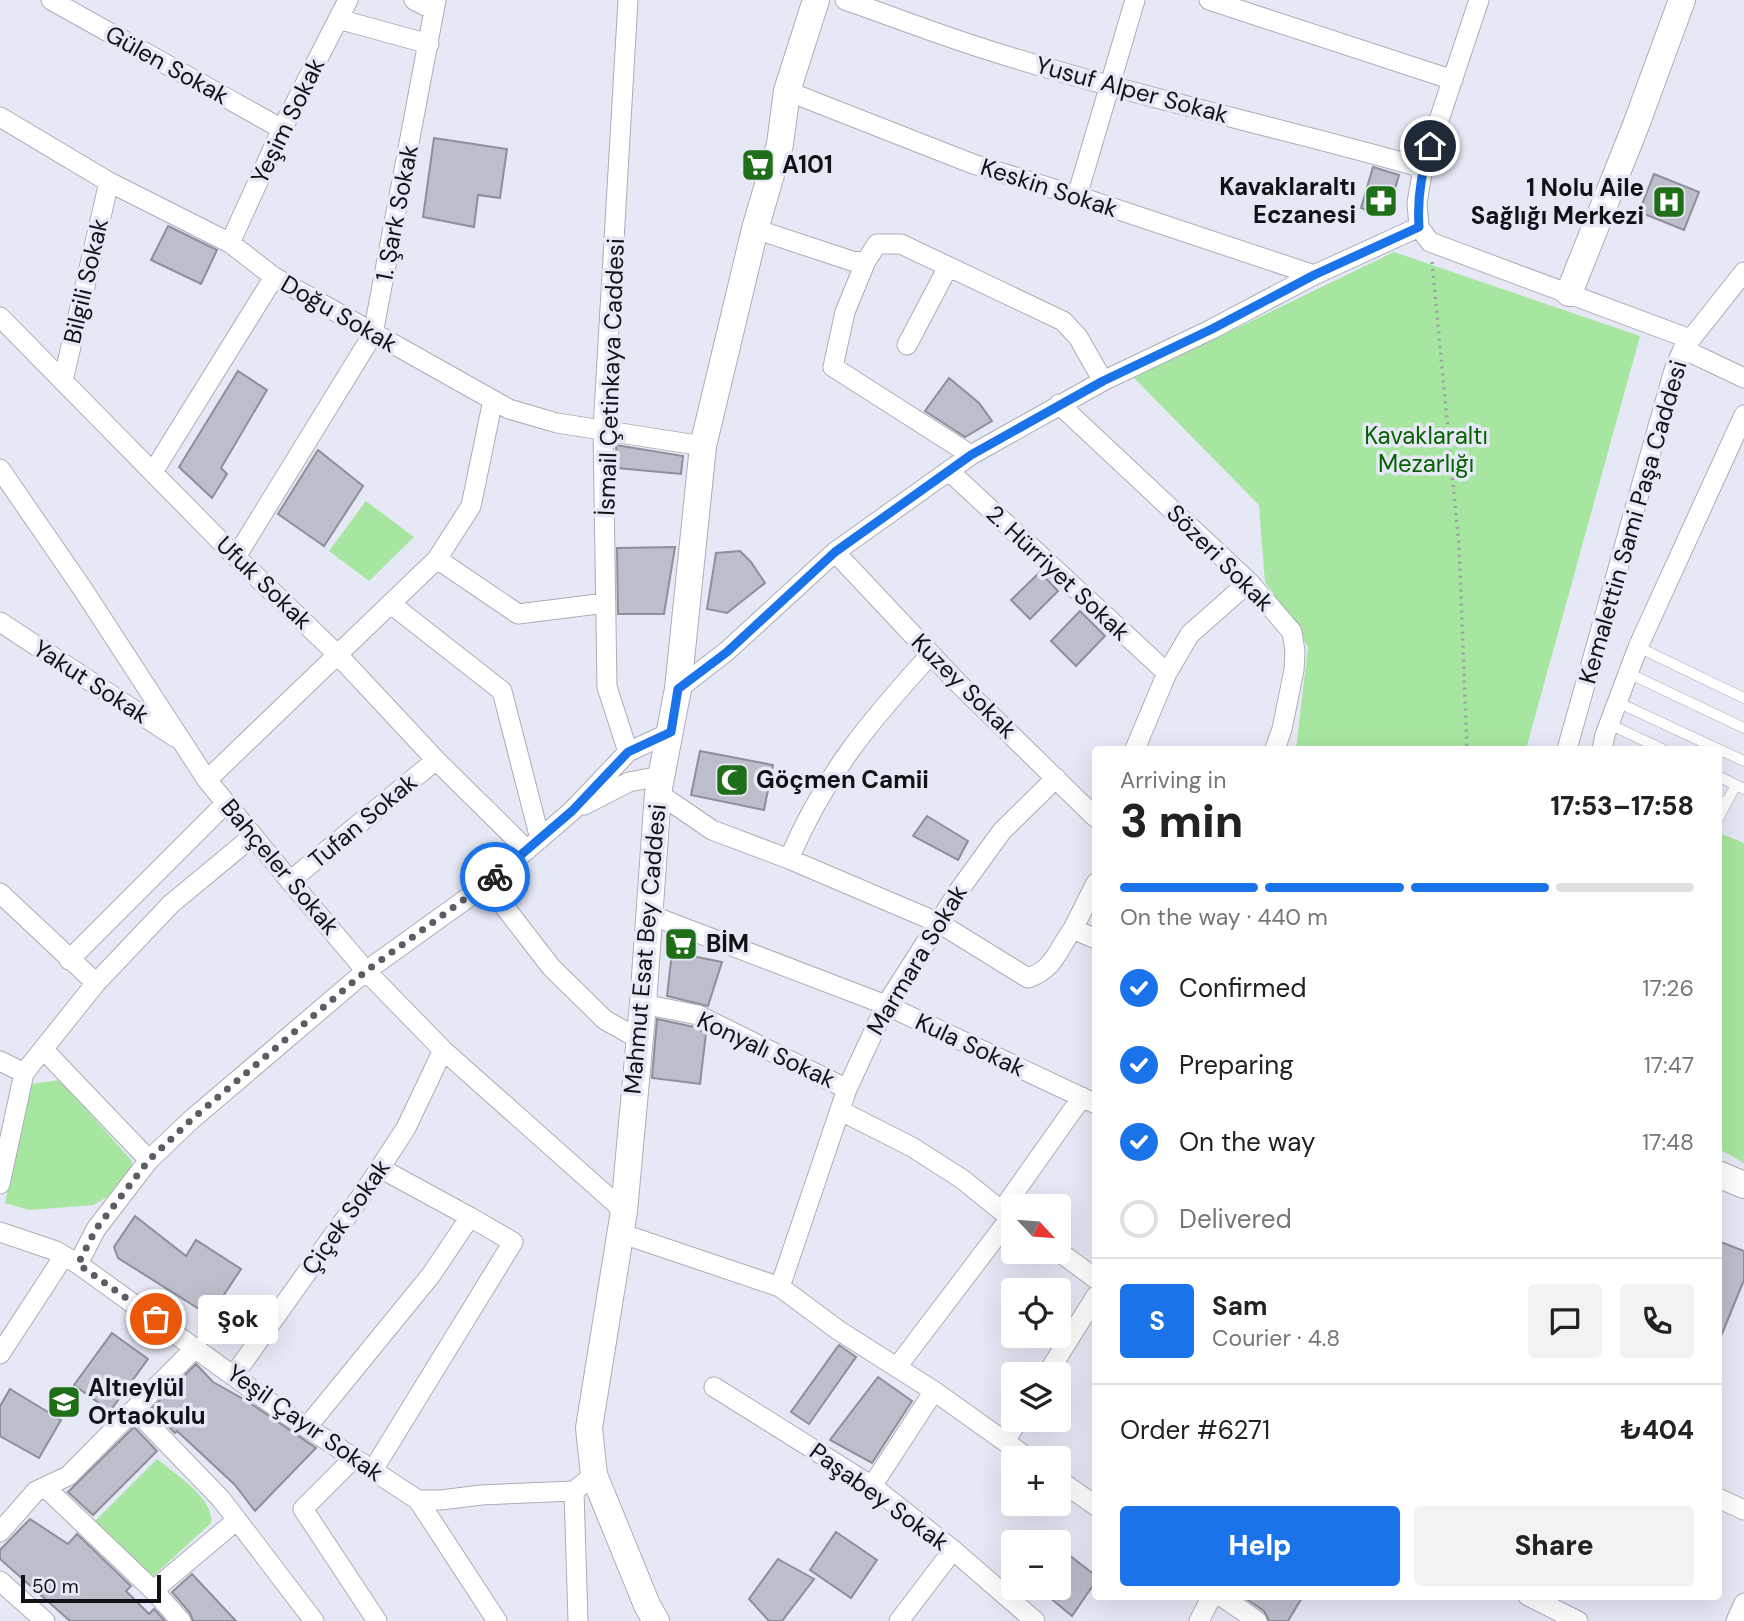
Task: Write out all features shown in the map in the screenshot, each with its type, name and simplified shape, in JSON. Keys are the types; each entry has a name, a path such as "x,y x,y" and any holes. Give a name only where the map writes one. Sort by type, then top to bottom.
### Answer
{"street":[{"name":"Gülen Sokak","path":"51,0 282,130"},
{"name":"Yeşim Sokak","path":"230,243 282,130 348,0"},
{"path":"414,0 435,5"},
{"name":"İsmail Çetinkaya Caddesi","path":"628,0 603,429 607,687 628,752"},
{"name":"Mahmut Esat Bey Caddesi","path":"656,1621 590,1486 589,1428 622,1222 643,1004 659,784 678,689 704,446 755,229 780,144 787,91 816,0"},
{"name":"Yusuf Alper Sokak","path":"845,0 991,51 1110,86 1318,138 1423,168"},
{"path":"1077,196 1136,0"},
{"path":"1209,0 1453,80"},
{"path":"1424,235 1417,203 1423,168 1479,0"},
{"path":"1569,293 1682,0"},
{"name":"1. Şark Sokak","path":"236,557 373,334 435,5"},
{"path":"338,19 429,44"},
{"name":"Keskin Sokak","path":"787,91 973,164 1314,275"},
{"name":"Doğu Sokak","path":"0,117 109,182 230,243 274,277 509,409 557,423 704,446"},
{"name":"Bilgili Sokak","path":"64,381 109,182"},
{"path":"755,229 855,262 866,261"},
{"path":"678,689 727,652 835,552 971,455 1059,404 1212,329 1314,275 1424,235 1687,344 1744,379"},
{"path":"971,455 833,367 845,312 866,261 877,244 901,244 1063,321 1078,337 1103,381"},
{"path":"907,345 948,267"},
{"name":"Kemalettin Sami Paşa Caddesi","path":"1568,746 1674,370 1687,344 1744,272"},
{"path":"153,472 274,277"},
{"name":"Ufuk Sokak","path":"0,317 236,557 337,654 436,760 533,844"},
{"path":"207,780 437,559 471,506 493,400"},
{"name":"Sözeri Sokak","path":"1059,404 1249,582 1292,632 1296,651 1289,696 1276,746"},
{"path":"1604,746 1609,724 1638,647 1744,415"},
{"name":"Bahçeler Sokak","path":"0,469 82,588 207,780 290,881 366,971 443,1050 622,1222"},
{"name":"2. Hürriyet Sokak","path":"949,471 1167,673"},
{"name":"Kuzey Sokak","path":"835,552 931,654 1092,814"},
{"path":"437,559 518,614 606,603"},
{"path":"1136,746 1167,673 1190,634 1249,582"},
{"path":"391,604 502,691 533,844"},
{"name":"Yakut Sokak","path":"0,622 182,741"},
{"path":"789,859 806,817 835,770 865,728 931,654"},
{"path":"0,1354 149,1160 191,1120 366,971 487,884 572,811 628,752 671,732"},
{"name":"Tufan Sokak","path":"290,881 436,760"},
{"name":"Marmara Sokak","path":"780,1287 847,1089 886,1005 960,889 1002,831 1056,778"},
{"path":"572,811 629,782 659,784 712,830 789,859 939,923 1028,978 1042,974 1051,966 1092,891"},
{"path":"69,960 226,803"},
{"path":"0,1184 24,1073 96,983 172,904 253,836"},
{"path":"487,884 551,967 606,1020 639,1038"},
{"path":"0,893 96,983"},
{"name":"Kula Sokak","path":"648,914 886,1005 1089,1101"},
{"path":"1073,929 1092,937"},
{"name":"Konyalı Sokak","path":"643,1004 698,1015 847,1089"},
{"path":"43,1049 149,1160"},
{"name":"Çiçek Sokak","path":"234,1375 406,1128 443,1050"},
{"path":"0,1061 24,1073"},
{"path":"0,1072 24,1073"},
{"path":"1024,1194 1089,1101"},
{"path":"841,1111 912,1147 1001,1210"},
{"path":"373,1470 513,1242 380,1168"},
{"path":"1722,1176 1744,1185"},
{"path":"307,1427 431,1275 470,1217"},
{"path":"622,1222 780,1287 838,1331 934,1391 1012,1446"},
{"path":"897,1367 1001,1227"},
{"name":"Yeşil Çayır Sokak","path":"0,1232 56,1251 71,1260 307,1427 418,1500"},
{"path":"1071,1261 1092,1276"},
{"path":"1055,1362 1092,1302"},
{"path":"0,1532 36,1491 68,1476 196,1346"},
{"name":"Paşabey Sokak","path":"714,1387 872,1486 953,1550 1035,1621"},
{"path":"872,1486 934,1391"},
{"path":"135,1410 221,1499 314,1621"},
{"path":"1005,1441 1010,1432"},
{"path":"354,1458 303,1509 377,1621"},
{"path":"418,1500 590,1486 578,1621"},
{"path":"45,1487 155,1592 181,1621"},
{"path":"1071,1489 1092,1504"},
{"path":"418,1500 498,1621"},
{"path":"1722,1500 1744,1510"},
{"path":"155,1592 162,1583 237,1520"},
{"path":"899,1621 953,1550"},
{"path":"0,1581 45,1621"},
{"path":"1199,1621 1210,1600"},
{"path":"1227,1600 1258,1621"},
{"path":"1536,1600 1578,1621"},
{"path":"1736,1621 1744,1603"}],"lane":[{"path":"1638,647 1744,698"},
{"path":"1628,673 1744,728"},
{"path":"1617,702 1712,746"},
{"path":"1609,724 1656,746"},
{"path":"1722,751 1744,761"},
{"path":"1722,778 1740,787 1722,802"}],"path":[{"path":"1424,235 1459,546 1467,746"}],"green space":[{"name":"Kavaklaraltı Mezarlığı","path":"1394,252 1640,336 1527,746 1296,746 1308,647 1265,582 1259,505 1134,378"},
{"path":"366,501 414,537 369,581 329,551"},
{"path":"1722,834 1744,843 1744,1163 1722,1151"},
{"path":"60,1080 132,1161 131,1171 116,1192 93,1205 29,1210 5,1203 31,1084"},
{"path":"157,1459 200,1496 211,1514 211,1523 150,1579 92,1524"}],"building":[{"path":"434,138 507,149 500,198 478,195 474,227 423,217"},
{"path":"1373,167 1399,175 1394,192 1379,215 1361,208"},
{"name":"1 Nolu Aile Sağlığı Merkezi","path":"1654,174 1699,192 1684,230 1639,212"},
{"path":"168,226 217,250 201,284 151,260"},
{"path":"238,371 267,390 221,468 227,474 212,498 179,467"},
{"path":"949,378 979,403 992,421 965,437 925,411"},
{"path":"616,445 683,456 681,474 617,468"},
{"path":"318,450 363,486 324,546 278,514"},
{"path":"675,547 664,614 618,614 617,548"},
{"path":"740,551 765,583 727,613 707,609 716,553"},
{"path":"1040,572 1058,591 1030,619 1011,600"},
{"path":"1080,611 1105,636 1076,666 1051,641"},
{"name":"Göçmen Camii","path":"700,751 773,765 764,810 691,795"},
{"path":"927,816 968,841 958,860 913,836"},
{"path":"672,952 722,962 708,1006 667,996"},
{"path":"657,1019 694,1027 706,1033 700,1084 652,1078"},
{"path":"135,1216 186,1256 196,1240 241,1269 210,1316 118,1258 114,1247"},
{"path":"1722,1243 1744,1251 1744,1280 1722,1334"},
{"path":"112,1333 148,1359 110,1411 74,1385"},
{"path":"839,1345 856,1357 809,1424 791,1412"},
{"path":"196,1364 213,1382 247,1401 316,1448 255,1511 235,1485 151,1409"},
{"path":"878,1377 912,1401 872,1463 830,1440"},
{"path":"10,1389 61,1420 39,1458 0,1436 0,1406"},
{"path":"134,1427 157,1451 93,1515 68,1492"},
{"path":"30,1519 68,1544 77,1534 131,1586 126,1591 149,1614 154,1609 165,1621 70,1621 0,1559 0,1550"},
{"path":"836,1532 877,1560 851,1598 810,1570"},
{"path":"1071,1557 1092,1573 1092,1587 1072,1616 1053,1600 1071,1600"},
{"path":"778,1559 814,1579 782,1621 769,1621 749,1599"},
{"path":"192,1574 236,1621 193,1621 190,1613 172,1592"},
{"path":"1248,1600 1301,1600 1288,1621 1269,1621 1264,1611"}],"way so far":[{"path":"156,1319 78,1264 96,1229 149,1160 191,1120 366,971 495,877"}],"place":[{"name":"A101","path":"758,165"},
{"name":"Kavaklaraltı Eczanesi","path":"1381,201"},
{"name":"1 Nolu Aile Sağlığı Merkezi","path":"1669,202"},
{"name":"Göçmen Camii","path":"732,780"},
{"name":"BİM","path":"681,944"},
{"name":"Şok","path":"156,1319"},
{"name":"Altıeylül Ortaokulu","path":"64,1402"}],"route":[{"path":"495,877 572,811 628,752 671,732 678,689 727,652 835,552 971,455 1103,381 1212,329 1314,275 1419,227 1417,203 1430,146"}]}
